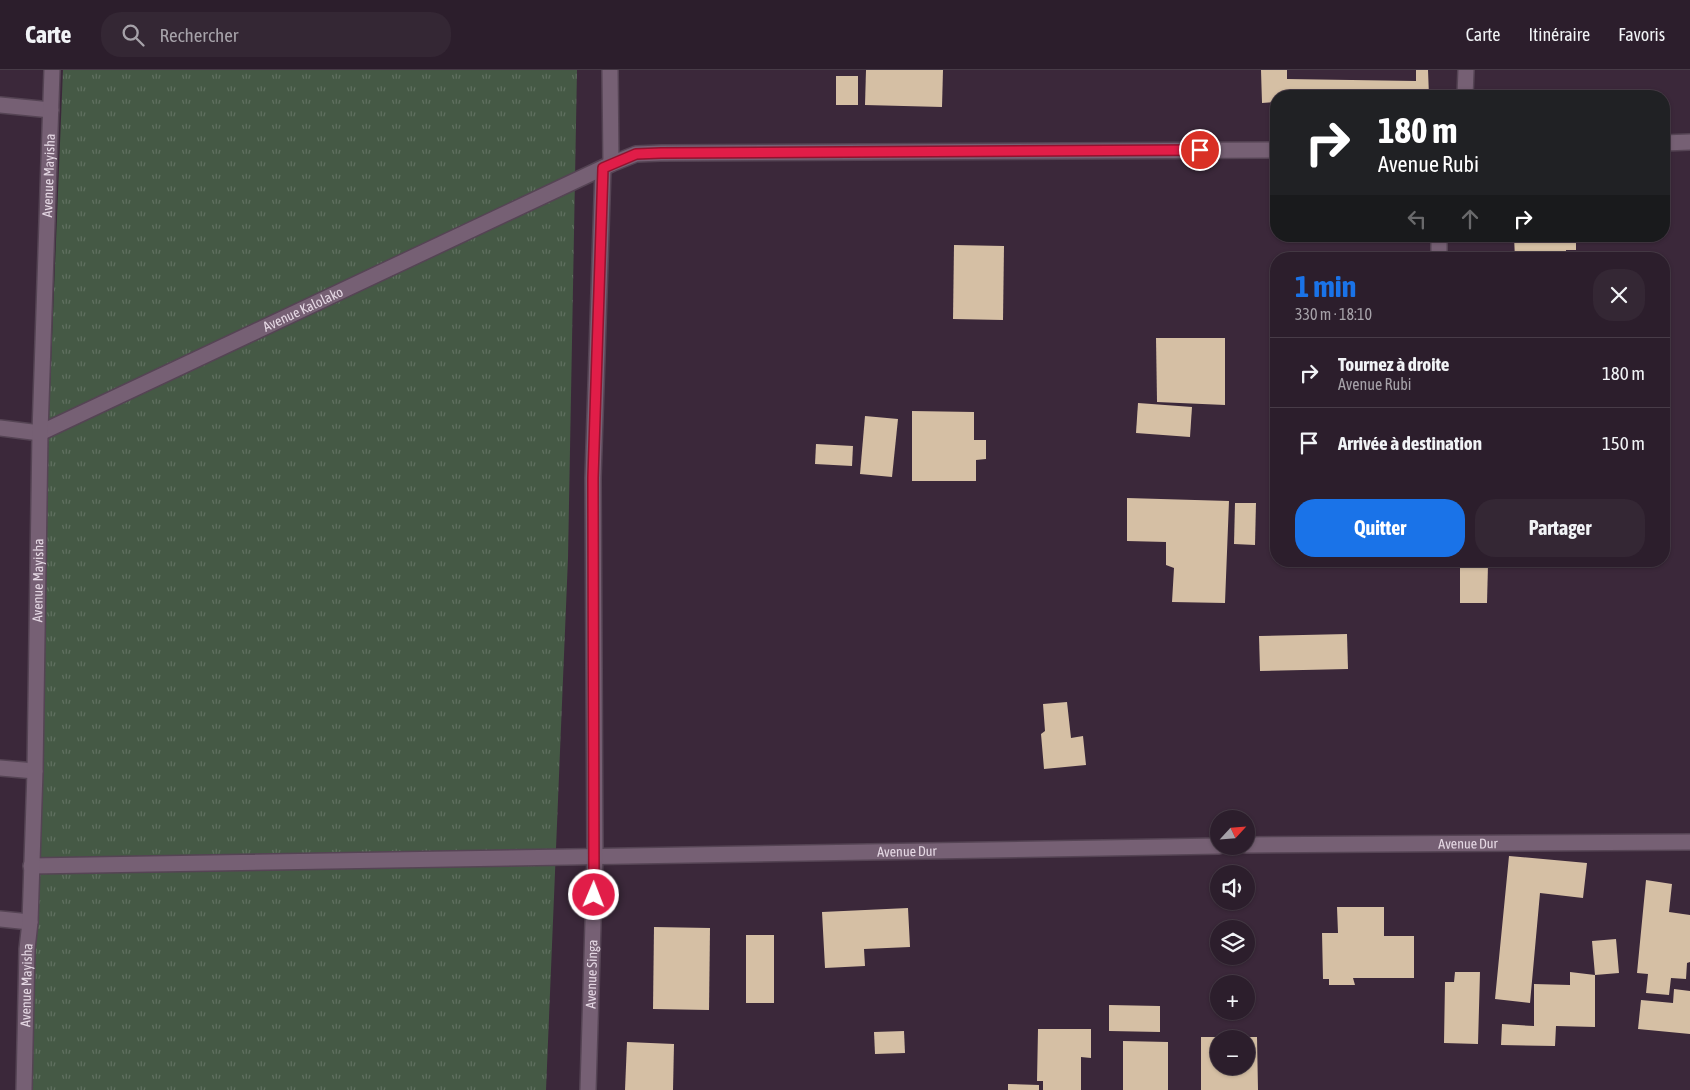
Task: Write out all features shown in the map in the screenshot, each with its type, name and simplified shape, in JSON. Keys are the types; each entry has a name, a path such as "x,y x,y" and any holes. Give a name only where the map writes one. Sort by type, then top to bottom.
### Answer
{"street":[{"name":"Avenue Mayisha","path":"24,1090 27,948 30,922 35,771 40,433 52,70"},
{"name":"Avenue Singa","path":"588,1090 595,856 593,478 610,70"},
{"path":"1466,70 1466,90"},
{"path":"0,105 51,110"},
{"path":"1670,143 1690,142"},
{"name":"Avenue Kalolako","path":"40,433 636,154 1270,150"},
{"path":"0,428 40,433"},
{"path":"0,768 35,771"},
{"name":"Avenue Dur","path":"1255,846 1690,842"},
{"name":"Avenue Dur","path":"31,866 1210,846"},
{"path":"0,919 30,922"}],"green space":[{"path":"63,70 577,70 568,558 546,1090 26,1090 30,878"}],"building":[{"path":"866,70 943,70 942,107 865,105"},
{"path":"1261,70 1287,70 1287,79 1416,81 1416,70 1428,70 1429,90 1270,90 1270,102 1262,103"},
{"path":"836,76 858,76 858,105 836,105"},
{"path":"1514,242 1576,242 1576,250 1566,250 1566,252 1515,252"},
{"path":"954,245 1004,246 1003,320 953,319"},
{"path":"1156,338 1225,338 1225,405 1157,402"},
{"path":"1138,403 1192,407 1190,437 1136,433"},
{"path":"912,411 974,412 974,440 986,440 986,459 976,460 976,481 912,481"},
{"path":"865,416 898,419 892,477 860,474"},
{"path":"816,444 853,446 852,466 815,464"},
{"path":"1127,498 1229,501 1225,603 1172,602 1174,568 1166,565 1166,542 1127,541"},
{"path":"1235,503 1256,503 1255,545 1234,544"},
{"path":"1460,567 1488,567 1487,603 1460,603"},
{"path":"1347,634 1348,669 1260,671 1259,636"},
{"path":"1067,702 1071,738 1083,736 1086,765 1044,769 1041,734 1045,731 1043,704"},
{"path":"1509,856 1587,863 1583,898 1540,893 1530,1003 1495,999"},
{"path":"1646,880 1672,884 1669,912 1690,915 1690,962 1687,963 1686,979 1671,978 1669,995 1646,993 1648,974 1637,973"},
{"path":"1337,907 1384,907 1384,936 1414,936 1414,978 1353,978 1355,985 1329,985 1329,979 1323,979 1322,933 1338,933"},
{"path":"908,908 910,947 864,949 865,966 825,968 822,912"},
{"path":"654,927 710,928 709,1010 653,1009"},
{"path":"746,935 774,935 774,1003 746,1003"},
{"path":"1616,939 1619,973 1595,975 1592,941"},
{"path":"1455,972 1480,972 1478,1044 1444,1043 1445,982 1454,982"},
{"path":"1570,972 1595,975 1595,1027 1556,1026 1555,1046 1501,1045 1502,1024 1534,1026 1534,984 1570,985"},
{"path":"1674,989 1690,991 1690,1034 1638,1029 1641,1000 1673,1003"},
{"path":"1109,1005 1160,1006 1160,1032 1109,1031"},
{"path":"1038,1029 1091,1029 1091,1058 1081,1057 1081,1090 1043,1090 1043,1081 1037,1081"},
{"path":"904,1031 905,1053 875,1054 874,1032"},
{"path":"1201,1037 1210,1037 1210,1075 1255,1075 1255,1037 1257,1037 1258,1090 1201,1090"},
{"path":"1123,1041 1168,1042 1168,1090 1123,1090"},
{"path":"627,1042 674,1044 673,1090 625,1090"},
{"path":"1008,1084 1039,1085 1039,1090 1008,1090"}],"route":[{"path":"594,895 593,478 603,168 636,154 661,153 1200,150"}]}
